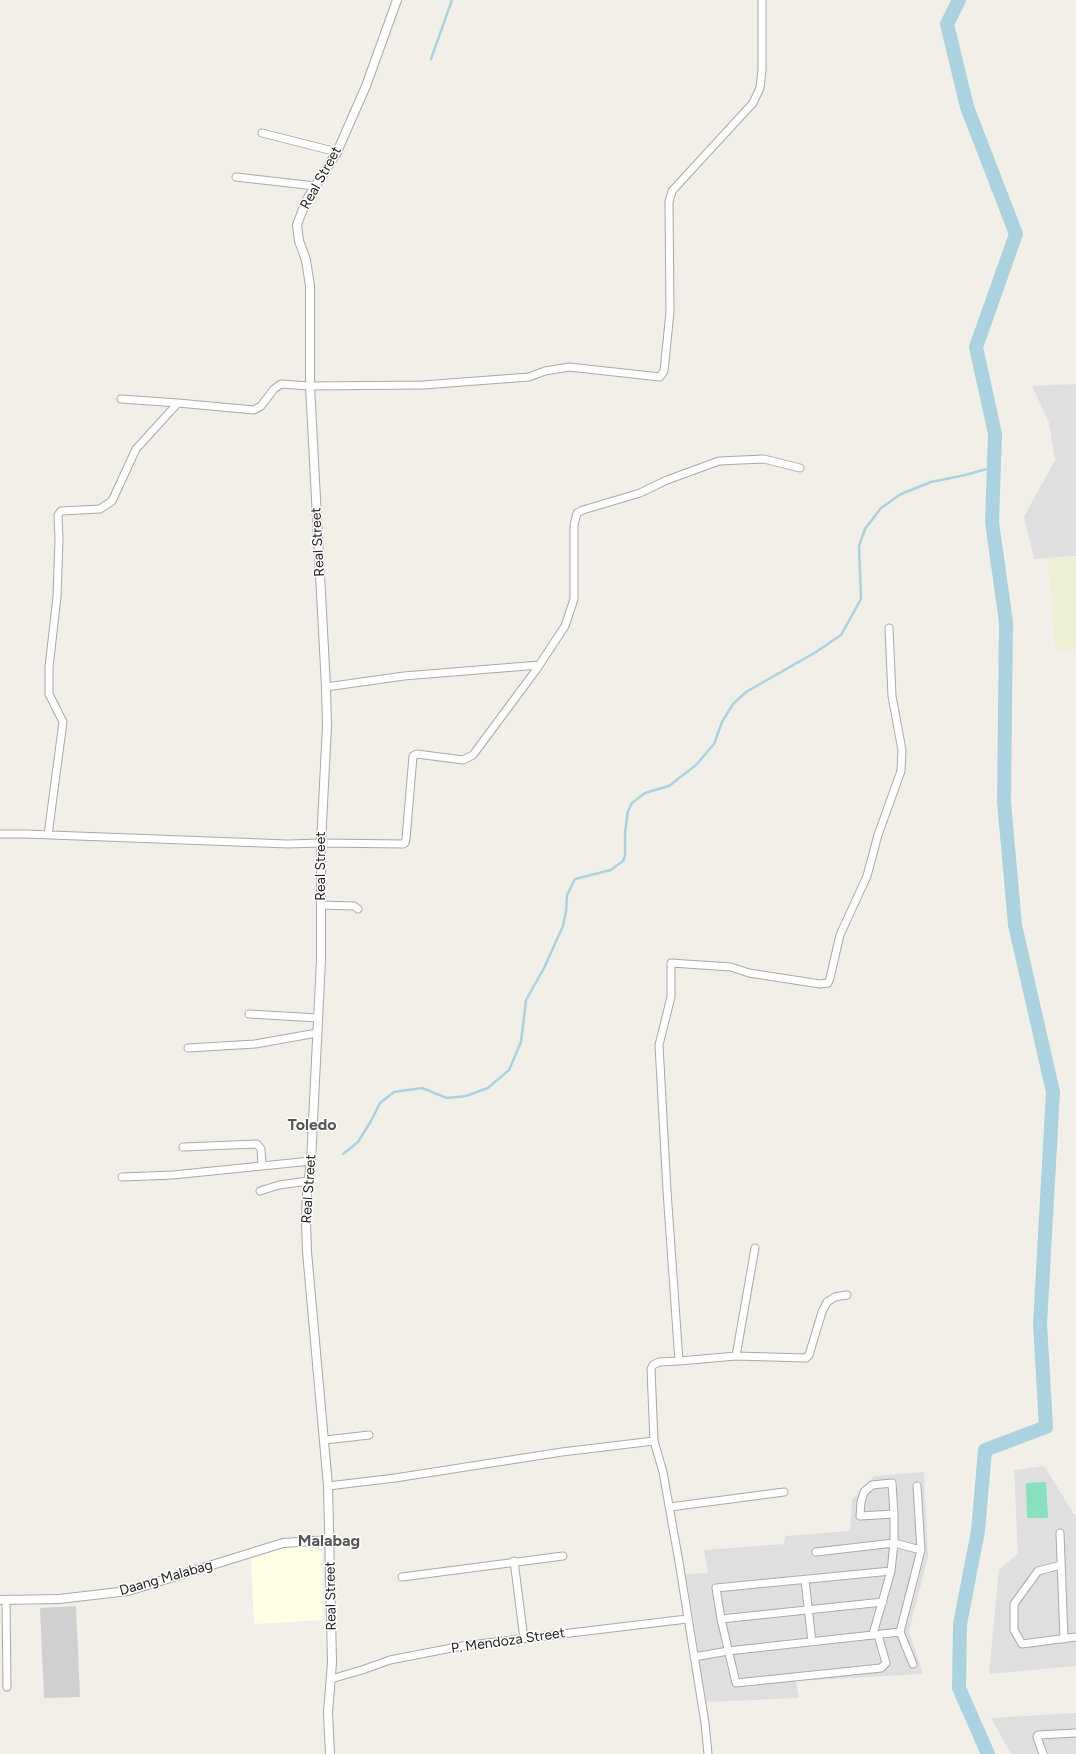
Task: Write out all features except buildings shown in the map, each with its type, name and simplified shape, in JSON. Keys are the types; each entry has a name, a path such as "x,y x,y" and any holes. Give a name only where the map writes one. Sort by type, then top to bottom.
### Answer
{"street":[{"name":"Real Street","path":"330,1754 328,1713 332,1679 328,1486 307,1252 306,1220 308,1181 311,1161 321,960 321,843 326,744 326,687 310,386 310,286 306,260 299,240 297,225 306,201 337,152 366,86 397,0"},
{"path":"121,399 254,410 261,406 274,389 281,384 310,386 423,385 529,377 545,371 569,368 660,377 664,370 670,312 668,202 672,191 753,103 760,88 762,70 762,0"},
{"path":"262,133 337,152"},
{"path":"236,177 315,186"},
{"path":"48,835 63,722 50,694 50,667 57,597 59,539 58,515 61,511 100,509 112,501 136,449 178,403"},
{"path":"0,834 259,844 405,843 413,756 417,754 463,760 473,755 539,665 565,626 574,599 574,525 577,513 640,493 667,480 719,461 764,459 800,468"},
{"path":"679,1361 667,1191 659,1045 671,996 671,963 731,967 749,973 820,984 828,982 840,935 867,876 878,835 901,771 902,750 892,696 890,628"},
{"path":"326,687 404,676 539,665"},
{"path":"321,905 354,906 358,909"},
{"path":"249,1014 318,1018"},
{"path":"188,1048 255,1044 317,1033"},
{"path":"183,1147 257,1144 261,1149 262,1166"},
{"path":"122,1177 173,1175 311,1161"},
{"path":"260,1191 279,1185 308,1181"},
{"path":"736,1356 755,1248"},
{"path":"708,1754 705,1723 670,1507 654,1441 651,1369 653,1365 659,1362 736,1356 806,1358 809,1355 822,1312 827,1302 835,1297 847,1295"},
{"path":"325,1440 369,1435"},
{"path":"328,1486 395,1478 562,1452 654,1441"},
{"path":"891,1571 716,1588 721,1619 736,1683 881,1668 886,1663 876,1634 891,1571 894,1543 894,1514 892,1483 872,1485 864,1492 861,1502 860,1516 894,1514"},
{"path":"914,1664 900,1632 921,1550 917,1486"},
{"path":"670,1507 784,1492"},
{"path":"1060,1533 1064,1639"},
{"name":"Daang Malabag","path":"3,1600 58,1599 128,1591 283,1543 330,1540"},
{"path":"816,1552 894,1543 921,1550"},
{"path":"402,1576 563,1556"},
{"path":"514,1562 524,1639"},
{"path":"1061,1565 1038,1570 1014,1604 1014,1630 1022,1644 1076,1637"},
{"path":"805,1580 812,1642"},
{"path":"3,1600 7,1687"},
{"path":"721,1619 883,1602"},
{"name":"P. Mendoza Street","path":"332,1679 390,1660 462,1646 687,1619"},
{"path":"694,1657 728,1651 900,1632"},
{"path":"1043,1754 1036,1737 1038,1735 1076,1733"}],"shaded area":[{"path":"1076,384 1076,556 1034,559 1024,517 1055,460 1049,423 1032,386"},
{"path":"1076,556 1076,649 1055,651 1048,558"},
{"path":"1044,1466 1076,1517 1076,1666 989,1674 999,1569 1018,1554 1014,1470"},
{"path":"924,1472 928,1557 909,1631 923,1674 796,1681 799,1698 706,1702 686,1574 708,1573 704,1550 784,1544 785,1536 850,1531 852,1500 874,1476"},
{"path":"309,1546 322,1553 323,1620 254,1624 251,1556 282,1548"},
{"path":"76,1606 80,1697 44,1698 40,1608"},
{"path":"1076,1713 1076,1754 1011,1754 991,1718"}],"green space":[{"path":"1046,1482 1048,1518 1027,1518 1026,1483"}],"waterway":[{"path":"431,59 452,0"},
{"path":"959,0 947,24 967,107 1016,234 976,347 995,434 992,522 1006,622 1004,802 1015,925 1053,1092 1040,1324 1046,1427 985,1450 978,1531 960,1624 959,1688 988,1754"},
{"path":"343,1154 358,1142 380,1103 394,1092 422,1088 447,1098 466,1096 488,1088 509,1070 521,1042 526,1000 544,968 563,926 567,895 575,879 611,870 623,861 625,856 625,833 628,811 632,803 645,793 669,786 696,765 714,744 722,722 733,704 746,692 816,652 841,635 861,599 859,546 865,529 881,508 901,494 931,482 994,467"}],"district":[{"name":"Toledo","path":"312,1125"},
{"name":"Malabag","path":"329,1541"}]}
